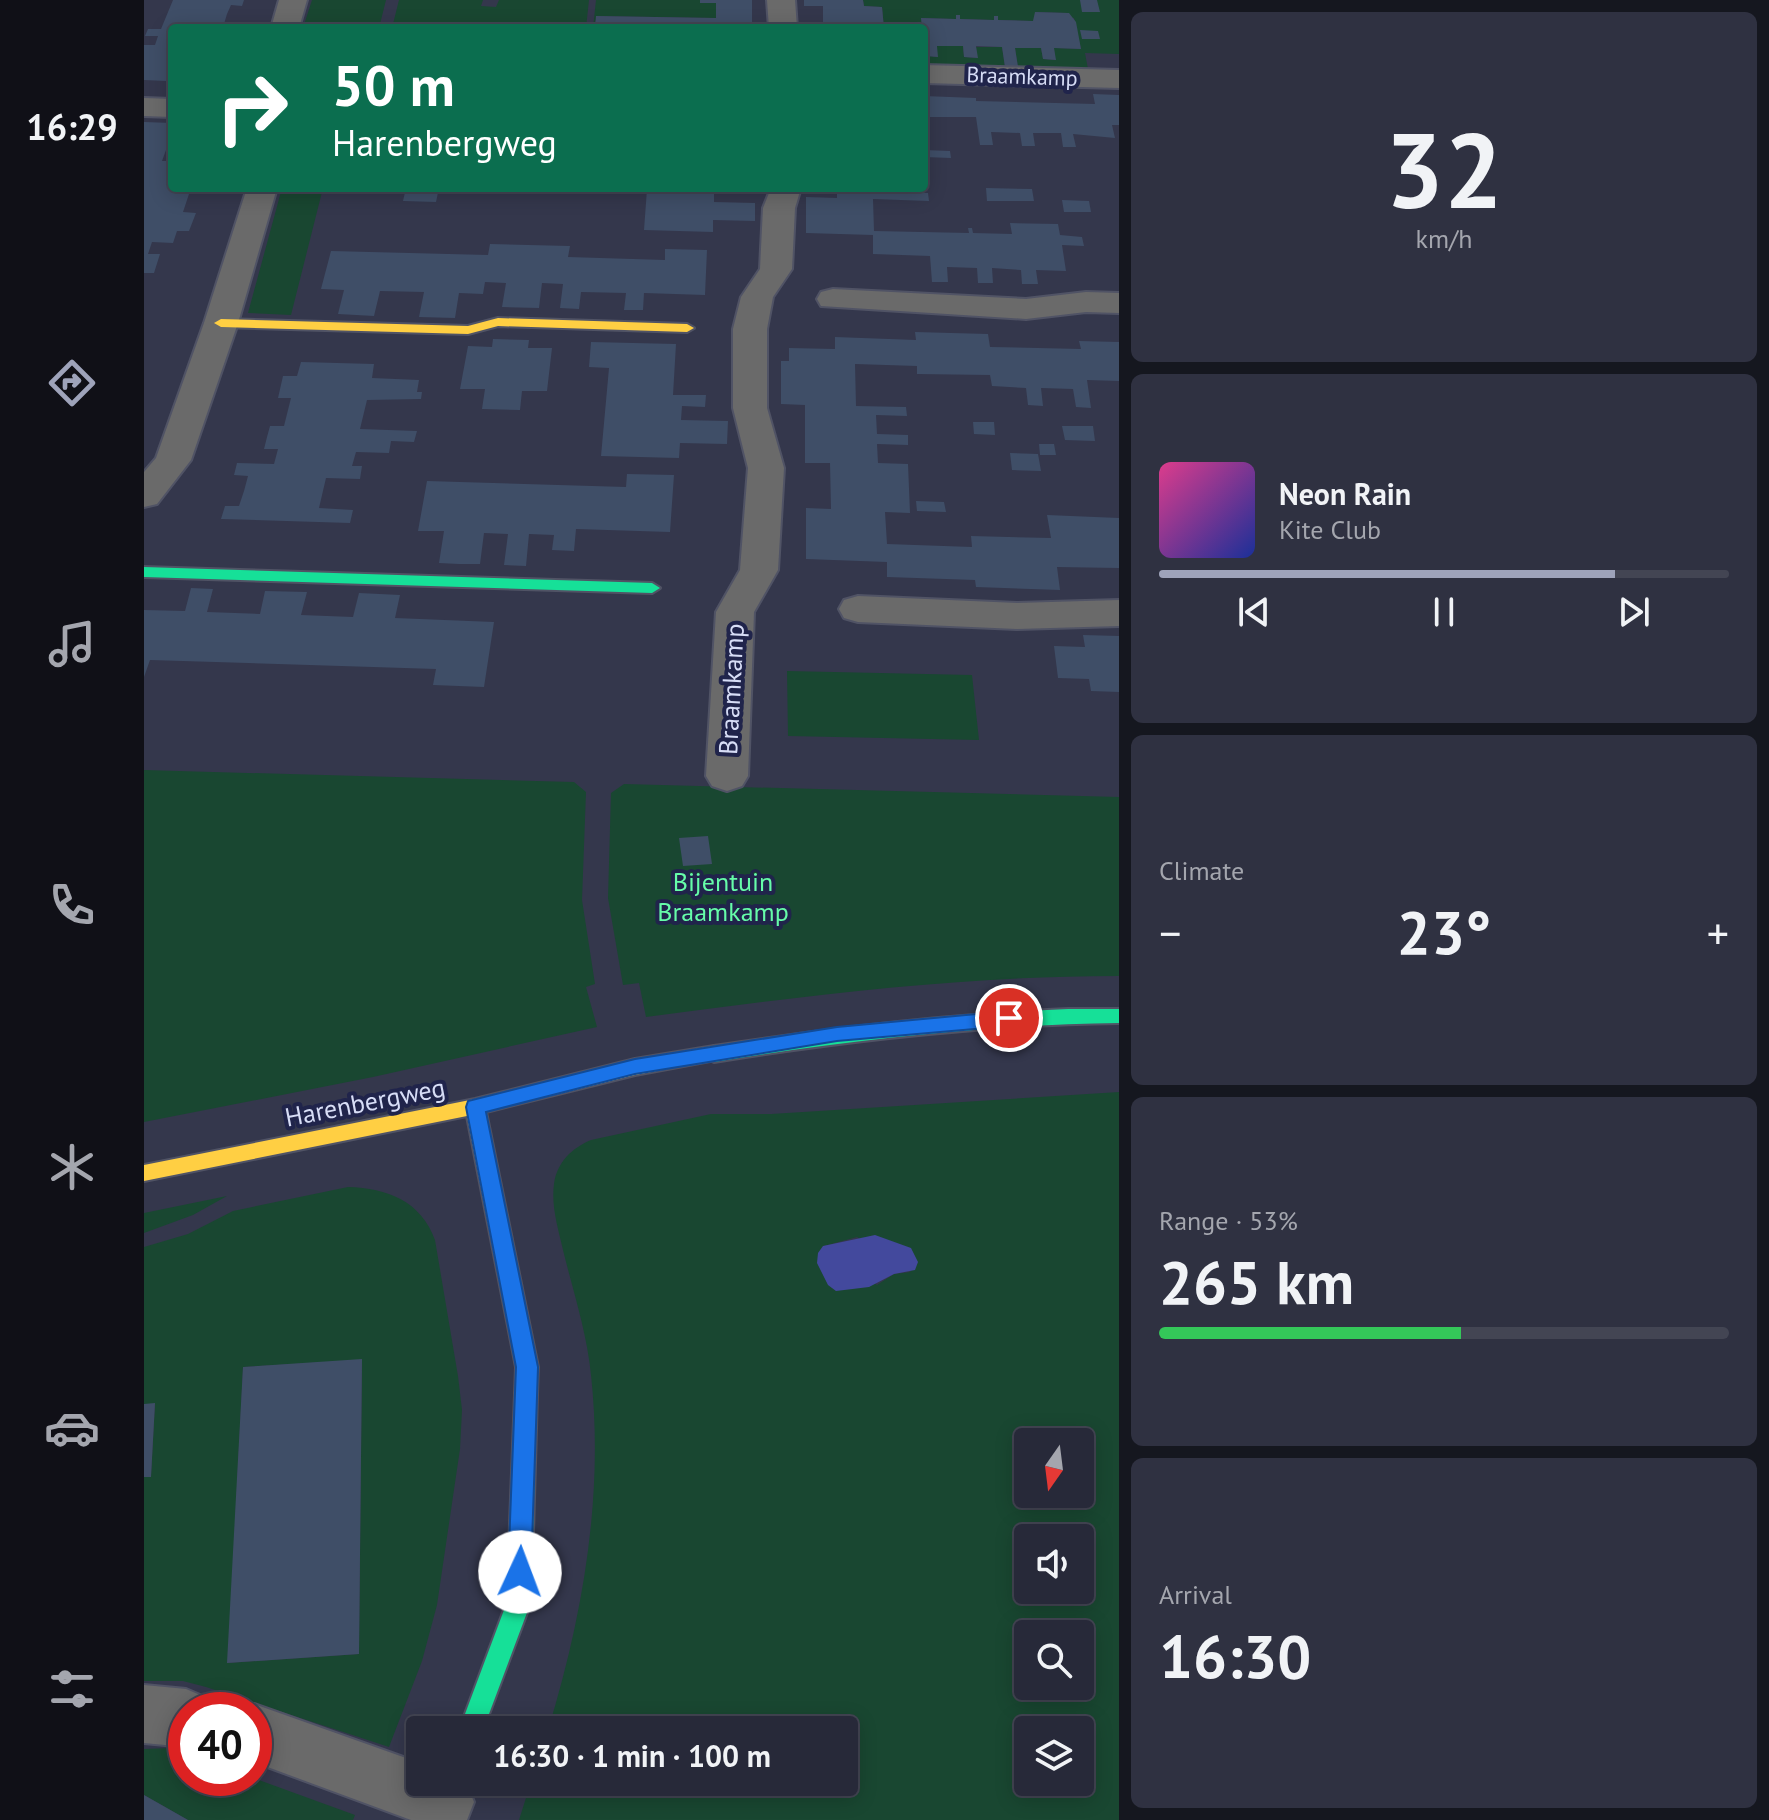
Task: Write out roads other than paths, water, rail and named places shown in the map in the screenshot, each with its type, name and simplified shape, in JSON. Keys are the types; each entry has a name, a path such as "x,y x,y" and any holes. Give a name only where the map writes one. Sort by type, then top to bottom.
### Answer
{"street":[{"path":"286,24 293,0"},
{"path":"781,0 783,24"},
{"name":"Braamkamp","path":"928,74 1119,79"},
{"path":"144,107 168,108"},
{"path":"144,496 173,460 221,323 261,192"},
{"name":"Braamkamp","path":"727,776 735,612 739,599 755,583 759,570 766,468 750,408 752,311 776,269 779,208 785,192"},
{"path":"833,299 1026,309 1086,302 1119,303"},
{"path":"221,323 468,330 498,322 687,328"},
{"path":"144,572 652,588"},
{"path":"858,609 1017,616 1119,613"},
{"name":"Harenbergweg","path":"144,1173 475,1107 635,1067 837,1034 1038,1016 1119,1016"},
{"path":"475,1107 527,1367 519,1602 476,1716"},
{"path":"144,1714 168,1716"},
{"path":"272,1739 444,1801"}],"park label":[{"name":"Bijentuin Braamkamp","path":"723,896"}]}
